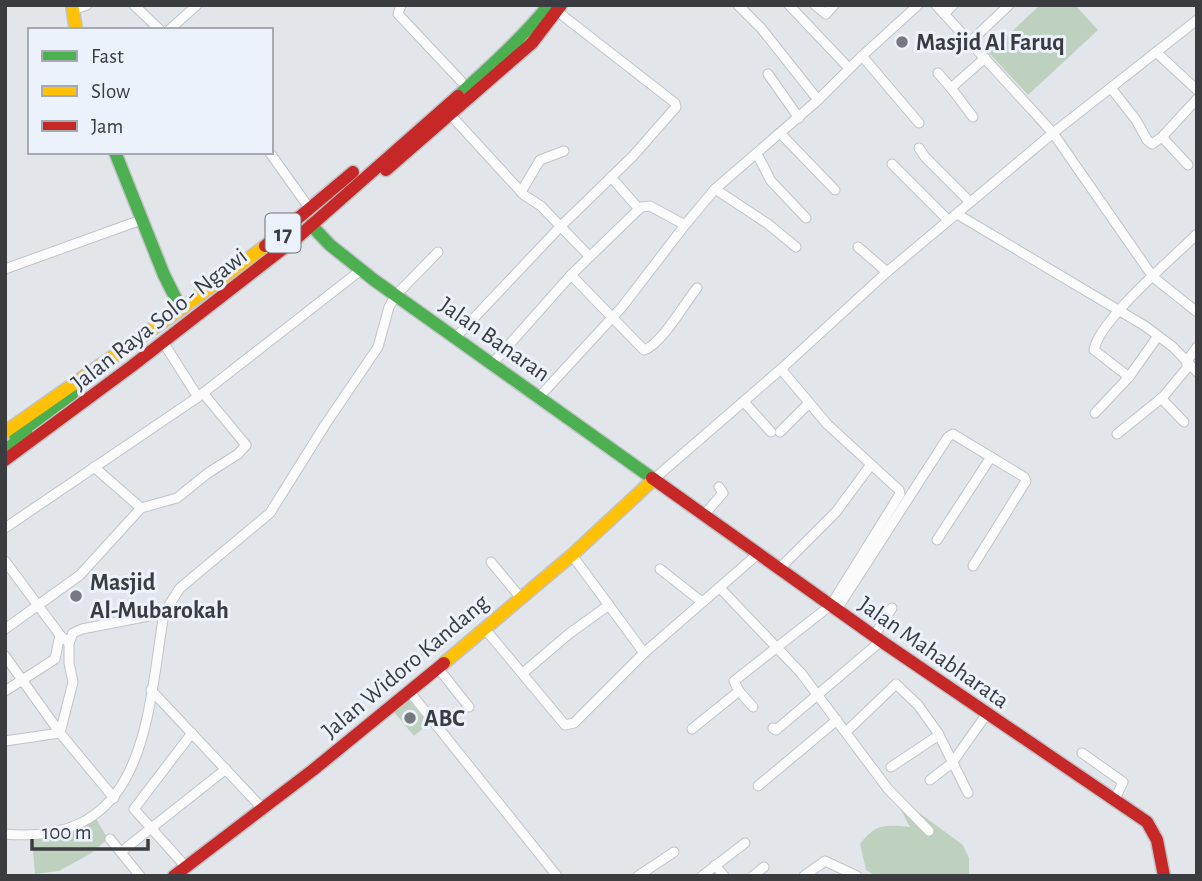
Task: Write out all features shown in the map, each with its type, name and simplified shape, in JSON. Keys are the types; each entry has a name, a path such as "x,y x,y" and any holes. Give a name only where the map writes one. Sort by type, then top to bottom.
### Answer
{"main road":[{"name":"Jalan Raya Solo - Ngawi","path":"5,432 121,352 280,235 499,47 537,5"},
{"name":"Jalan Raya Solo - Ngawi","path":"5,460 313,227 504,62 527,32 554,7"},
{"path":"116,154 164,275 181,309"},
{"name":"Jalan Banaran","path":"313,227 330,246 361,270 654,478"},
{"name":"17","path":"66,403 102,373 121,352"},
{"name":"17","path":"66,403 132,366"},
{"path":"5,443 66,403"},
{"path":"5,450 66,403"},
{"name":"Jalan Mahabharata","path":"654,478 877,639 1147,822 1156,836 1164,876"},
{"name":"Jalan Widoro Kandang","path":"174,876 360,733 572,555 654,478"}],"street":[{"path":"74,16 86,5"},
{"path":"134,5 158,28"},
{"path":"171,28 197,5"},
{"path":"401,5 398,14 461,81"},
{"path":"738,5 818,100"},
{"path":"789,5 845,64"},
{"path":"815,5 825,14 834,5"},
{"path":"540,397 612,318 715,189 799,118 918,5"},
{"path":"936,5 1053,133 1153,277 1197,312"},
{"path":"944,15 953,5"},
{"path":"970,42 1010,5"},
{"path":"456,337 560,227 653,135 676,107 675,103 554,7"},
{"path":"654,478 744,402 948,220 1197,20"},
{"path":"1156,52 1197,90"},
{"path":"862,56 919,123"},
{"path":"951,88 985,58"},
{"path":"938,73 973,117"},
{"path":"768,74 799,118"},
{"path":"1111,88 1136,120 1149,143 1155,143 1162,137 1197,99"},
{"path":"448,111 521,192 537,203 589,256"},
{"path":"781,134 835,190"},
{"path":"1162,137 1188,165"},
{"path":"919,148 970,202"},
{"path":"521,192 540,160 564,150"},
{"path":"271,154 310,209"},
{"path":"757,154 771,181 806,218"},
{"path":"892,164 948,220"},
{"path":"611,177 639,209"},
{"path":"715,189 768,224 796,247"},
{"path":"493,363 589,256 639,209 650,206 685,225"},
{"path":"957,214 1119,310 1158,336 1197,372"},
{"path":"5,269 141,220"},
{"path":"1129,377 1094,350 1096,343 1119,310 1197,234"},
{"path":"858,247 887,272"},
{"path":"5,834 26,836 72,829 93,817 114,798 125,782 139,750 164,613 180,587 270,513 378,347 389,307 396,295 438,252"},
{"path":"5,528 200,395 361,270"},
{"path":"571,275 642,349 647,350 697,288"},
{"path":"1096,413 1129,377 1158,336"},
{"path":"5,629 89,567 141,508 177,498 238,454 246,445 200,395 163,342"},
{"path":"1116,435 1161,398 1187,368 1187,361 1197,347"},
{"path":"781,369 827,424 899,490 900,494 834,607"},
{"path":"1161,398 1185,422"},
{"path":"744,402 776,432 809,403"},
{"path":"753,707 734,681 834,607 950,435 957,435 1024,477 1026,481 973,566"},
{"path":"937,540 991,457"},
{"path":"780,568 835,512 870,466"},
{"path":"94,467 141,508"},
{"path":"704,515 723,493 719,487"},
{"path":"485,629 560,720 565,725 574,723 644,653 759,553"},
{"path":"572,555 644,653"},
{"path":"5,561 60,635 69,643"},
{"path":"491,562 520,597"},
{"path":"660,569 702,602"},
{"path":"720,588 778,647 819,695 888,789 929,831"},
{"path":"523,673 570,633 609,606"},
{"path":"773,728 776,730 819,695 877,639 892,608"},
{"path":"60,733 73,682 69,643 73,633 76,630 164,613"},
{"path":"5,691 55,659 60,635"},
{"path":"5,656 60,733 114,798"},
{"path":"438,668 470,707"},
{"path":"846,732 897,684 918,705 939,735 968,793"},
{"path":"151,690 262,808"},
{"path":"409,691 557,876"},
{"path":"692,729 739,691"},
{"path":"930,780 952,763 986,715"},
{"path":"758,786 837,720"},
{"path":"5,741 60,733"},
{"path":"186,867 134,809 192,733"},
{"path":"891,767 939,735"},
{"path":"1082,754 1123,782 1114,801"},
{"path":"121,852 226,769"},
{"path":"110,839 140,876"},
{"path":"702,876 745,843"},
{"path":"638,876 674,852"},
{"path":"804,876 825,860 857,876"},
{"path":"715,865 724,876"},
{"path":"753,876 764,867"}],"green space":[{"path":"1040,5 1075,5 1098,30 1028,95 989,53"},
{"name":"ABC","path":"408,699 428,724 414,736 393,711"},
{"path":"892,793 963,845 969,858 969,876 876,876 866,870 860,844 871,832 882,827 910,827"},
{"path":"96,819 108,839 90,854 59,871 35,874 32,839 72,833"}],"traffic: fast":[{"path":"458,96 516,41 549,5"},
{"path":"116,154 164,275 181,309"},
{"path":"311,225 330,245 374,280 652,478"},
{"path":"15,436 72,394"},
{"path":"5,450 27,435"}],"traffic: slow":[{"path":"72,5 76,28"},
{"path":"5,432 181,309 265,246"},
{"path":"444,663 572,555 654,479"}],"traffic: jam":[{"path":"386,170 532,43 561,5"},
{"path":"5,460 132,366 298,237 458,96"},
{"path":"265,246 353,172"},
{"path":"652,478 881,641 1147,822 1157,840 1164,876"},
{"path":"174,876 313,770 444,663"}],"place":[{"name":"Masjid Al Faruq","path":"902,42"},
{"name":"Masjid Al-Mubarokah","path":"76,596"},
{"name":"ABC","path":"410,718"}]}
